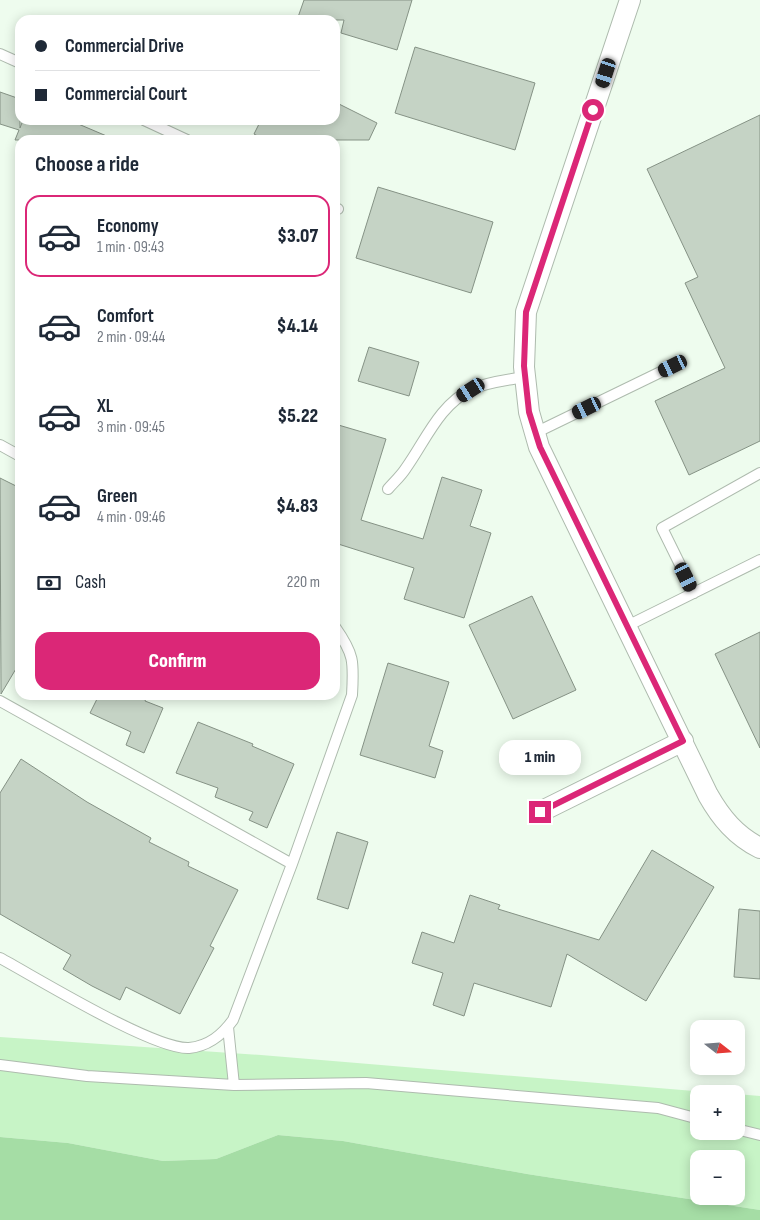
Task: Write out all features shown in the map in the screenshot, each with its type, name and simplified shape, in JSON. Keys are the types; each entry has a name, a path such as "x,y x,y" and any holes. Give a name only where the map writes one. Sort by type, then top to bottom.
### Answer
{"street":[{"path":"630,0 526,312 525,377 529,412 540,447 708,795 721,817 739,835 760,848"},
{"path":"540,812 683,741"}],"lane":[{"path":"0,54 15,61"},
{"path":"155,125 176,135"},
{"path":"535,433 673,366"},
{"path":"388,489 406,469 431,427 452,403 478,387 525,377"},
{"path":"0,445 15,453"},
{"path":"694,593 662,528 760,473"},
{"path":"627,626 760,560"},
{"path":"0,958 130,1028 171,1046 189,1048 206,1044 222,1034 233,1020 292,864 352,695 353,671 350,648 340,634"},
{"path":"0,701 292,864"},
{"path":"228,1027 234,1085"},
{"path":"0,1065 87,1076 234,1085 366,1083 658,1108 690,1117"},
{"path":"745,1131 760,1135"}],"shaded area":[{"path":"0,1037 261,1055 690,1091 690,1140 745,1140 745,1095 760,1096 760,1210 728,1205 745,1205 745,1150 690,1150 690,1199 527,1174 343,1141 278,1135 216,1159 163,1161 68,1143 0,1137"},
{"path":"278,1135 343,1141 527,1174 690,1199 690,1205 728,1205 760,1210 760,1220 0,1220 0,1137 68,1143 163,1161 216,1159"}],"building":[{"path":"304,0 412,0 397,50 341,33 344,20 340,20 340,15 299,15"},
{"path":"415,47 535,83 515,150 395,113"},
{"path":"0,92 15,97 15,125 20,125 20,128 21,125 81,125 104,135 17,135 19,130 0,124"},
{"path":"340,104 377,123 369,140 340,140 340,135 254,134 258,125 340,125"},
{"path":"760,115 760,441 689,475 655,401 725,368 685,283 698,277 647,169"},
{"path":"378,187 493,222 471,293 356,258"},
{"path":"369,347 419,362 409,396 358,381"},
{"path":"340,425 386,439 361,520 423,539 442,477 482,490 470,526 491,533 464,618 404,599 414,568 340,545"},
{"path":"0,478 15,486 15,670 1,694"},
{"path":"532,596 576,690 513,719 469,625"},
{"path":"760,632 760,748 715,654"},
{"path":"388,663 449,682 429,746 443,751 435,778 360,755"},
{"path":"96,700 145,700 163,708 144,753 126,745 131,732 90,713"},
{"path":"198,722 253,744 252,746 294,764 267,828 249,820 253,812 215,797 218,788 176,773"},
{"path":"21,759 87,802 151,838 149,842 189,862 188,866 238,890 210,946 214,948 180,1014 126,987 120,1000 92,986 63,969 71,955 0,914 0,793"},
{"path":"337,832 368,842 348,909 317,899"},
{"path":"652,850 714,887 646,1001 567,954 551,1007 474,983 464,1016 433,1005 443,973 412,963 422,932 454,943 470,895 500,905 498,909 599,940"},
{"path":"739,909 760,911 760,979 734,977"}],"route":[{"path":"540,812 683,741 540,447 529,412 524,366 526,312 593,110"}]}
